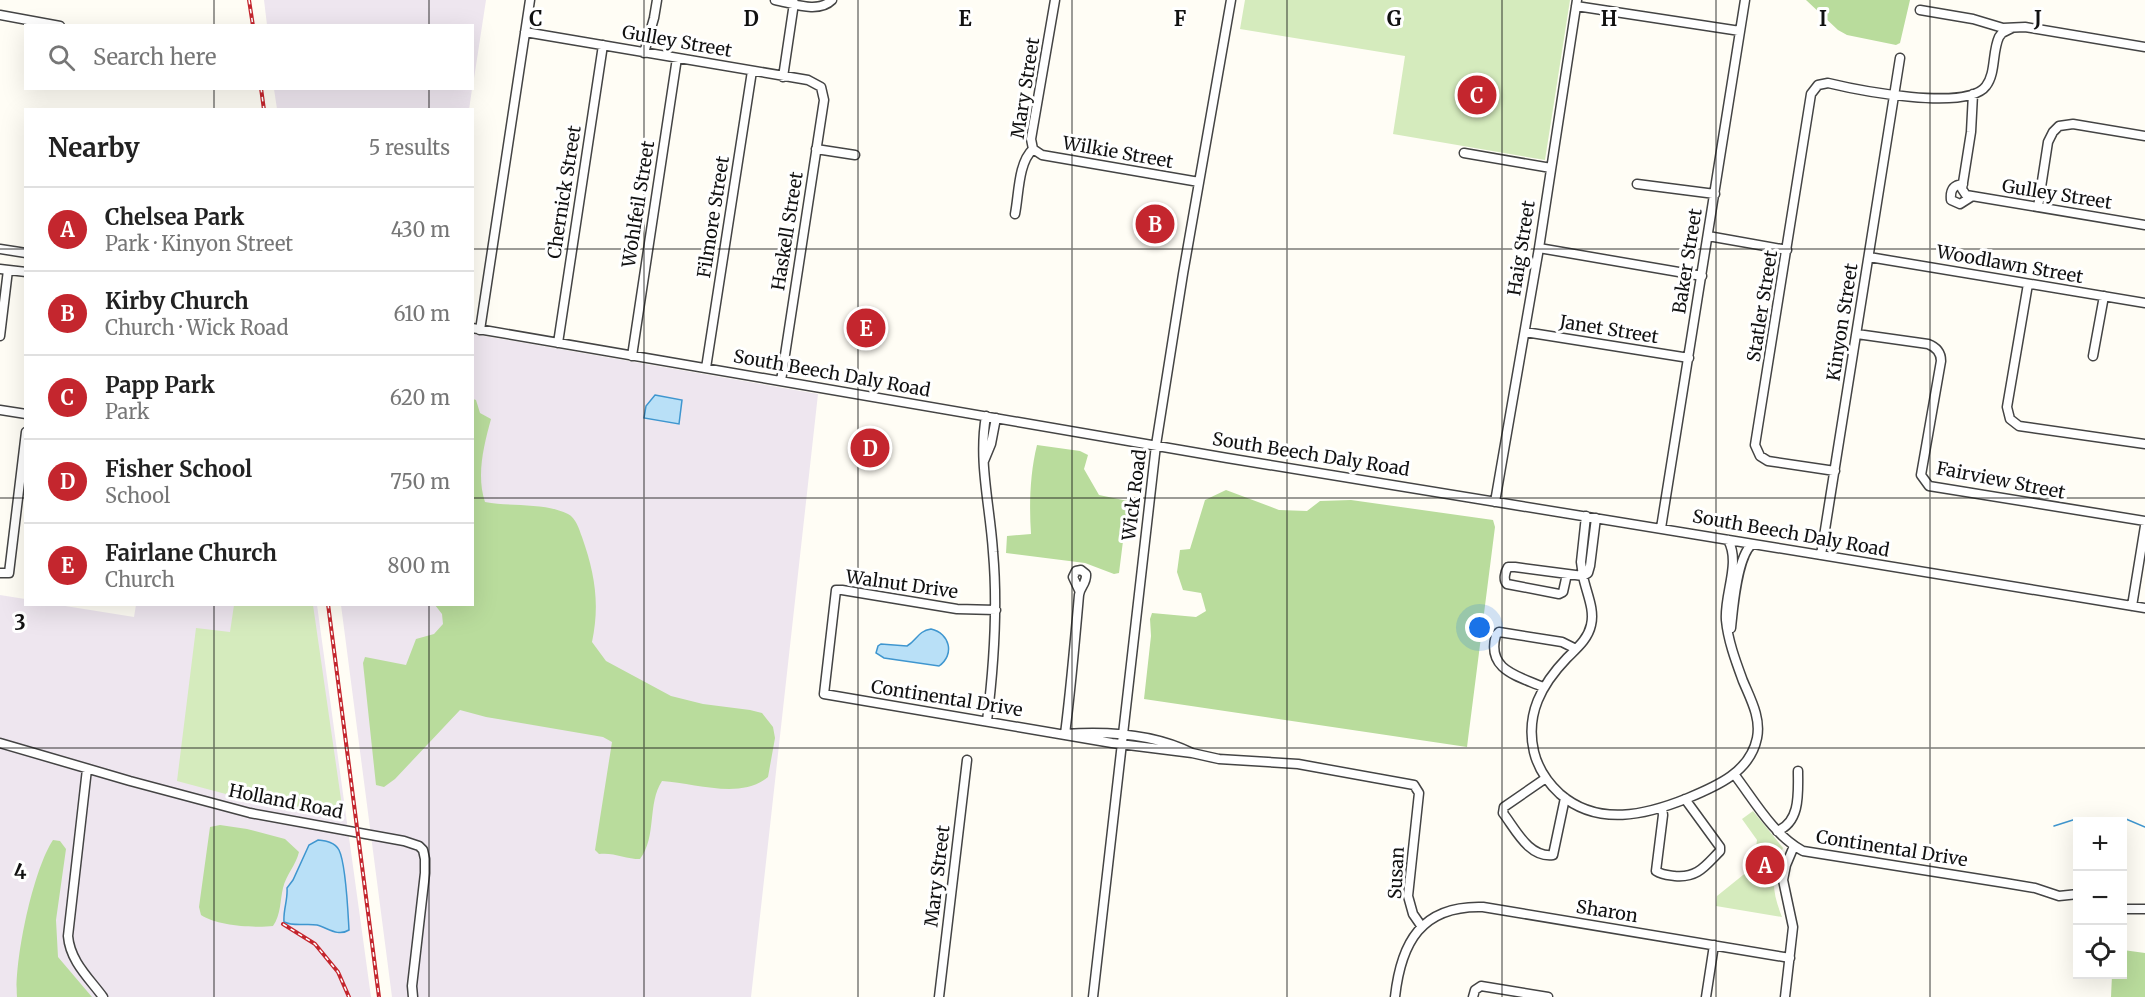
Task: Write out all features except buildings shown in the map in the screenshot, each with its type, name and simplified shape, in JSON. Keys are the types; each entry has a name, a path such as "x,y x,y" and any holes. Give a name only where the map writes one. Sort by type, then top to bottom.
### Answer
{"street":[{"path":"476,329 530,0"},
{"path":"644,52 657,0"},
{"path":"773,0 821,7 832,0"},
{"name":"Mary Street","path":"1015,214 1027,155 1033,149 1031,139 1055,0"},
{"name":"Wick Road","path":"1093,997 1156,445 1231,0"},
{"name":"Baker Street","path":"1661,528 1745,0"},
{"path":"783,77 794,3"},
{"path":"1577,3 1740,31"},
{"name":"Haig Street","path":"1495,501 1539,248 1577,3"},
{"path":"1920,10 1973,19 2003,28 2025,27 2145,47"},
{"path":"0,15 49,24"},
{"path":"1894,95 1933,99 1972,94 1982,90 1988,84 1997,41 2002,33 2012,28"},
{"name":"Gulley Street","path":"525,32 812,81 821,87"},
{"name":"Chernick Street","path":"558,343 603,45"},
{"name":"Wohlfeil Street","path":"632,356 677,58"},
{"name":"Kinyon Street","path":"1821,555 1900,58"},
{"name":"Filmore Street","path":"706,368 752,71"},
{"name":"Statler Street","path":"1835,471 1768,461 1760,456 1756,449 1810,97 1818,86 1828,83 1894,95"},
{"name":"Haskell Street","path":"781,381 824,100 821,87"},
{"path":"1963,184 1952,190 1951,200 1960,204 1965,202 1968,196 1963,184 1971,132 1972,94"},
{"path":"2038,207 2048,142 2053,132 2060,126 2073,124 2145,136"},
{"path":"816,149 855,155"},
{"name":"Wilkie Street","path":"1033,149 1042,155 1199,182"},
{"path":"1464,153 1551,168"},
{"path":"1637,184 1715,195"},
{"name":"Gulley Street","path":"1968,196 2145,225"},
{"path":"1708,236 1787,250"},
{"path":"1539,248 1702,276"},
{"path":"0,249 24,253"},
{"name":"Woodlawn Street","path":"1869,257 2145,303"},
{"path":"0,336 4,269 24,272"},
{"path":"2028,284 2007,407 2010,419 2019,426 2145,444"},
{"path":"2093,356 2104,296"},
{"name":"South Beech Daly Road","path":"476,329 1156,445 2145,608"},
{"name":"Janet Street","path":"1525,332 1689,358"},
{"name":"Fairview Street","path":"1857,334 1928,344 1940,353 1941,360 1921,475 1929,486 2145,521"},
{"path":"0,410 24,414"},
{"path":"986,416 982,443 983,464 993,550 996,610 987,721"},
{"path":"983,464 991,444 996,418"},
{"path":"2,574 9,573 24,449"},
{"path":"1586,516 1581,562 1591,606 1592,622 1585,639 1556,669 1543,687 1533,715 1532,734 1537,761 1546,778 1565,798 1593,813 1612,816 1637,814 1685,800 1714,787 1734,774 1743,767 1751,754 1758,728 1755,708 1734,657 1726,622 1734,550 1728,540"},
{"path":"1567,574 1563,592 1559,594 1505,582 1508,567 1567,574 1583,576 1588,573 1596,518"},
{"path":"2132,606 2145,526"},
{"path":"1730,634 1740,565 1743,554 1752,544"},
{"name":"Walnut Drive","path":"824,694 836,590 957,609 996,610"},
{"path":"1065,734 1076,641 1079,590"},
{"path":"1543,687 1511,673 1498,663 1494,652 1496,635 1499,632 1562,642 1576,649"},
{"name":"Continental Drive","path":"824,694 1065,734 1099,732 1122,740 1219,759 1298,764 1410,783 1416,787"},
{"name":"Holland Road","path":"0,743 250,813 404,841 419,846 423,850 425,873 412,986 413,997"},
{"name":"Mary Street","path":"939,997 967,760"},
{"path":"87,769 68,936 73,958 104,997"},
{"path":"1777,831 1785,828 1792,820 1799,799 1798,771"},
{"name":"Continental Drive","path":"1734,774 1777,831 1794,846 1812,854 1846,856 2036,888 2059,896 2073,895"},
{"path":"1546,778 1504,807 1503,813 1528,846 1537,853 1553,855 1565,798"},
{"name":"Susan","path":"1416,787 1419,798 1408,896 1413,914 1422,927"},
{"path":"1662,808 1656,871 1665,875 1691,876 1720,851 1720,846 1685,800"},
{"path":"1785,997 1792,927 1785,897 1784,880 1786,865 1794,846"},
{"name":"Sharon","path":"1422,927 1437,916 1453,910 1483,908 1790,957"},
{"path":"2127,909 2145,909"},
{"path":"1395,997 1398,969 1404,952 1422,927"},
{"path":"1706,997 1714,945"},
{"path":"1473,997 1475,990 1481,986 1548,997"}],"shaded area":[{"path":"264,0 486,0 474,78 474,24 267,24"},
{"path":"274,90 472,90 469,108 277,108"},
{"path":"474,334 818,394 751,997 392,997 341,606 474,606"},
{"path":"0,595 24,599 24,606 65,606 134,617 136,606 317,606 371,997 0,997"}],"green space":[{"path":"1245,0 1570,0 1545,160 1393,134 1405,56 1240,29"},
{"path":"1806,0 1910,0 1900,43 1896,45 1847,35 1838,30"},
{"path":"474,399 480,413 491,419 481,471 485,502 538,506 558,510 573,518 582,537 595,589 596,615 592,642 606,661 671,696 703,704 762,713 773,727 775,738 768,777 745,788 731,789 662,781 657,790 648,841 640,859 599,854 595,850 612,742 603,737 486,717 460,710 395,779 384,787 376,785 363,663 365,657 406,665 416,639 434,634 443,624 442,614 436,606 474,606"},
{"path":"1037,445 1080,451 1088,455 1084,469 1099,495 1128,501 1119,573 1114,574 1085,563 1006,553 1007,536 1031,534 1031,489"},
{"path":"1226,490 1279,510 1307,511 1320,501 1351,500 1493,520 1495,527 1467,747 1144,699 1152,613 1196,617 1206,611 1201,593 1183,590 1177,572 1180,550 1190,549 1205,500"},
{"path":"234,606 313,606 344,820 252,801 177,781 196,628 230,632"},
{"path":"1753,811 1783,848 1774,875 1774,891 1782,917 1716,906 1717,896 1753,867 1757,840 1742,819"},
{"path":"220,825 285,839 299,852 284,883 279,912 273,926 226,924 201,915 199,907 210,827"},
{"path":"53,840 60,841 66,849 56,920 58,957 92,997 17,997 19,962 26,916 39,872"},
{"path":"2127,951 2145,953 2145,997 2111,997 2112,979 2127,979"}],"water":[{"path":"655,395 682,400 679,424 644,418 646,406"},
{"path":"931,629 943,635 948,645 947,656 939,666 884,658 876,653 881,644 907,646 920,634"},
{"path":"318,840 327,841 339,850 346,888 349,930 345,932 337,932 317,925 284,922 287,888 309,845"}],"waterway":[{"path":"2054,826 2076,819 2126,819 2145,827"}],"railway":[{"path":"249,0 253,24"},
{"path":"261,90 264,108"},
{"path":"328,606 379,997"},
{"path":"283,924 315,944 338,972 349,997"}],"place":[{"name":"Papp Park","path":"1477,95"},
{"name":"Kirby Church","path":"1155,224"},
{"name":"Fairlane Church","path":"866,328"},
{"name":"Fisher School","path":"870,448"},
{"name":"Chelsea Park","path":"1765,865"}]}
